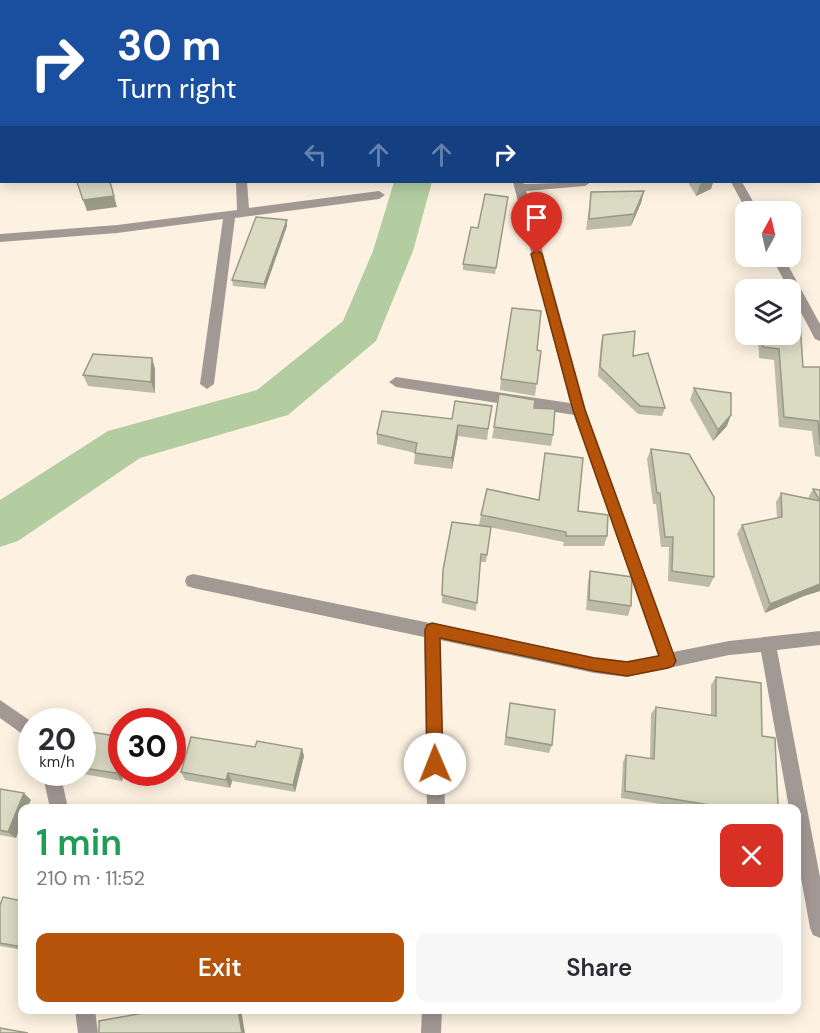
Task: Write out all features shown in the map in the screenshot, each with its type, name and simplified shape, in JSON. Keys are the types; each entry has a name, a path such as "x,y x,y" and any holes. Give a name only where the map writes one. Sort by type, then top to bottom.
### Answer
{"street":[{"path":"241,183 243,212"},
{"path":"563,183 518,185 579,410 668,661"},
{"path":"738,183 747,201"},
{"path":"0,238 117,229 379,195"},
{"path":"207,384 230,214"},
{"path":"783,267 820,336"},
{"path":"396,382 579,410"},
{"path":"193,581 627,669 729,648 820,638"},
{"path":"432,630 436,804"},
{"path":"768,643 792,804"},
{"path":"0,708 18,722"},
{"path":"54,786 58,804"},
{"path":"802,867 820,928"},
{"path":"86,1014 88,1033"},
{"path":"431,1033 432,1014"}],"building":[{"path":"77,183 110,183 114,196 83,200"},
{"path":"644,191 634,214 589,219 591,192"},
{"path":"485,194 508,197 496,268 463,264 471,227 478,228"},
{"path":"256,217 287,220 264,284 232,280"},
{"path":"512,308 541,311 537,350 541,351 537,384 501,379"},
{"path":"635,331 633,356 648,353 665,408 640,406 600,367 603,335"},
{"path":"801,337 803,367 820,367 820,445 818,421 784,417 779,349 763,347 763,345 801,345"},
{"path":"93,354 152,358 151,382 83,375"},
{"path":"694,388 731,393 731,415 718,430"},
{"path":"499,394 535,400 534,408 555,409 553,435 494,427"},
{"path":"455,401 492,406 488,429 458,425 452,458 415,453 417,443 377,434 382,411 452,419"},
{"path":"651,449 689,454 714,497 714,577 672,571 673,537 665,537 660,493 657,493"},
{"path":"545,453 583,458 578,511 608,515 607,536 566,536 566,532 481,515 487,489 539,500"},
{"path":"813,489 820,490 820,501"},
{"path":"781,493 820,501 820,584 770,604 742,525 782,517"},
{"path":"452,522 491,527 487,555 481,554 477,603 442,595 443,570"},
{"path":"590,571 632,577 631,606 589,600"},
{"path":"716,677 761,683 762,736 775,738 778,804 703,804 625,791 626,755 654,759 656,707 716,716"},
{"path":"510,703 555,710 552,745 506,737"},
{"path":"96,733 108,735 108,772 96,770"},
{"path":"191,737 255,747 257,741 302,749 293,785 228,773 226,780 186,773 186,754"},
{"path":"0,789 24,793 8,832 0,830"},
{"path":"3,897 18,900 18,946 0,943 0,905"},
{"path":"138,1014 239,1014 242,1033 99,1033 99,1021"},
{"path":"0,1028 28,1033 0,1033"}],"waterway":[{"path":"0,526 125,444 272,403 361,330 393,251 413,183"}],"route":[{"path":"435,764 432,630 627,669 668,661 579,410 537,254"}]}
